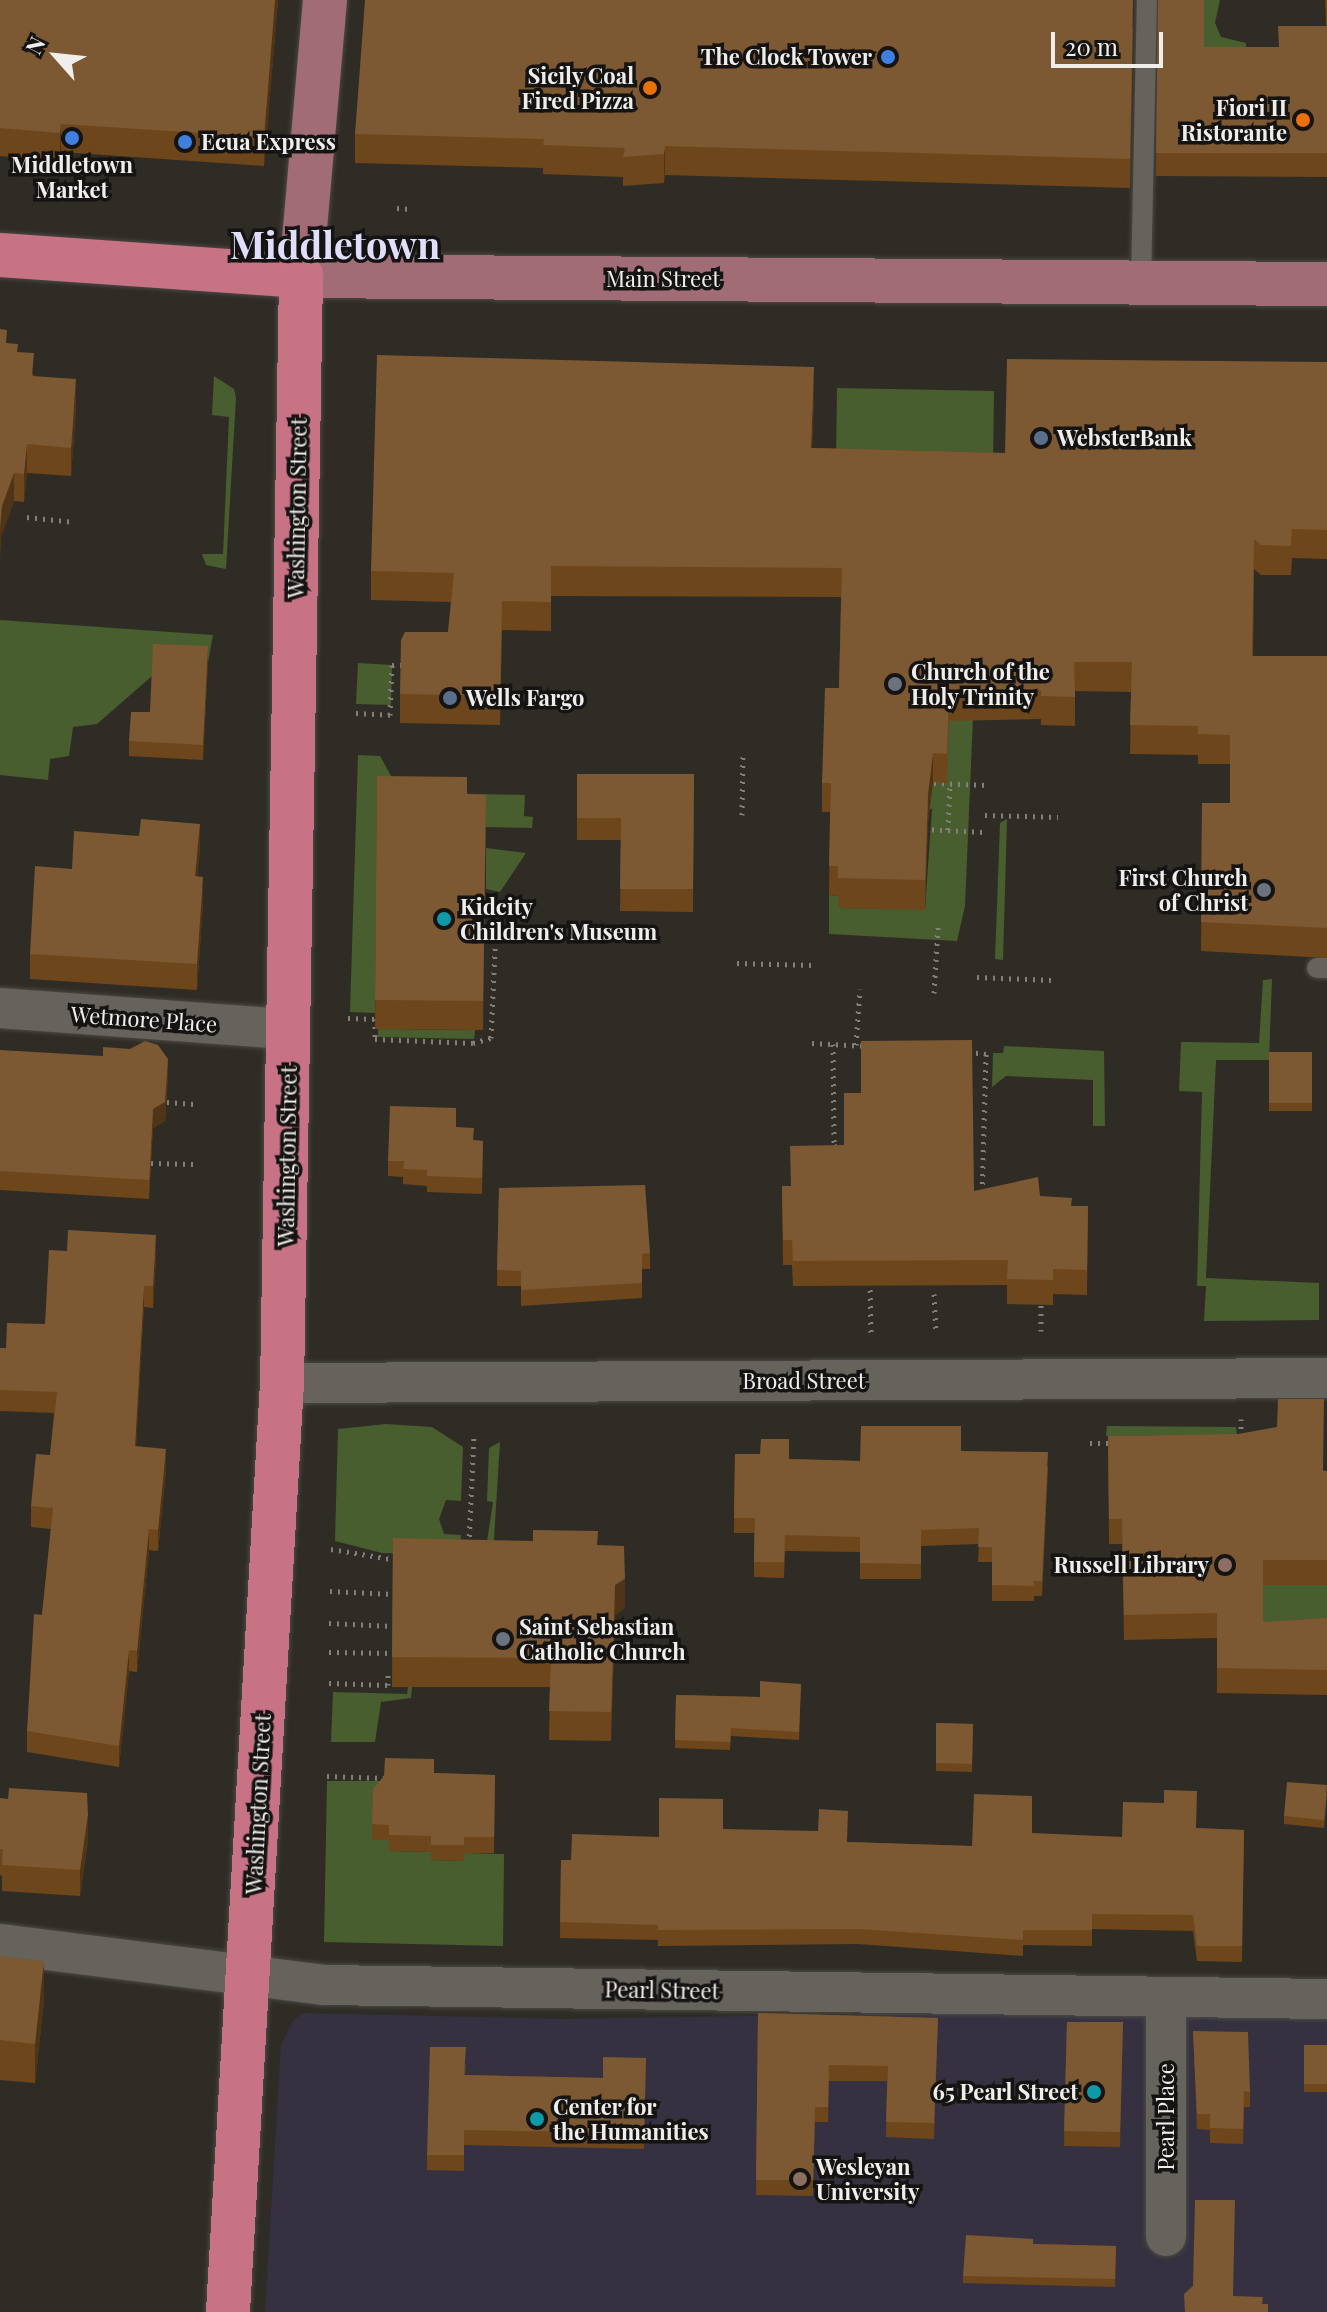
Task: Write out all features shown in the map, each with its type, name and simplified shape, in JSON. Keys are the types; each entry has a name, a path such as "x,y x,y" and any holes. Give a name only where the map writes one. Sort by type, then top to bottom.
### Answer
{"highway":[{"name":"Main Street","path":"0,255 301,276"},
{"name":"Washington Street","path":"228,2312 282,1383 301,276"}],"main road":[{"name":"Washington Street","path":"301,276 325,0"},
{"name":"Main Street","path":"301,276 1327,284"}],"street":[{"name":"Wetmore Place","path":"0,1008 289,1029"},
{"name":"Broad Street","path":"282,1383 1327,1378"},
{"name":"Pearl Street","path":"0,1944 248,1977 338,1985 1327,1999"},
{"name":"Pearl Place","path":"1166,1997 1166,2236"}],"lane":[{"path":"1141,283 1147,0"}],"path":[{"path":"397,208 410,209"},
{"path":"27,517 75,522"},
{"path":"356,713 390,715 392,665 405,665"},
{"path":"742,815 743,752"},
{"path":"925,782 987,785"},
{"path":"948,830 950,783"},
{"path":"985,815 1058,817"},
{"path":"919,829 984,832"},
{"path":"348,1018 375,1019 375,1039 473,1043 491,1038 497,908 485,908"},
{"path":"934,993 938,927"},
{"path":"737,963 813,965"},
{"path":"977,977 1051,980"},
{"path":"856,1045 860,989"},
{"path":"812,1043 870,1046"},
{"path":"833,1044 834,1145 842,1155"},
{"path":"957,1052 986,1054 982,1197"},
{"path":"167,1102 198,1104"},
{"path":"151,1163 194,1164"},
{"path":"870,1274 871,1333"},
{"path":"934,1294 936,1332"},
{"path":"1041,1305 1041,1331"},
{"path":"1232,1442 1241,1442 1241,1419"},
{"path":"469,1544 474,1435"},
{"path":"1090,1443 1121,1443"},
{"path":"331,1549 405,1560"},
{"path":"330,1591 393,1594"},
{"path":"329,1623 392,1626"},
{"path":"329,1652 392,1653"},
{"path":"329,1683 388,1685 388,1670"},
{"path":"327,1776 385,1778"}],"shaded area":[{"name":"Wesleyan University","path":"1327,2007 1327,2312 265,2312 281,2045 294,2019 304,2013 564,2019"}],"green space":[{"path":"1204,0 1220,0 1215,23 1221,37 1246,43 1250,95 1204,48"},
{"path":"214,376 234,389 236,398 226,569 206,565 202,554 223,554 229,417 212,415"},
{"path":"837,388 994,391 993,462 836,459"},
{"path":"0,620 213,635 208,662 154,660 152,676 97,724 73,727 69,756 50,759 48,780 0,775"},
{"path":"358,663 392,665 391,705 356,704"},
{"path":"975,670 965,906 957,941 829,934 829,895 838,896 839,908 925,909 932,809 924,808 949,718"},
{"path":"358,755 380,756 400,792 525,795 524,816 533,817 532,828 486,827 377,806 375,1013 350,1012"},
{"path":"1007,819 1003,960 995,959 1000,823"},
{"path":"486,848 526,853 500,892 486,889"},
{"path":"1272,979 1269,1060 1216,1060 1206,1278 1319,1283 1319,1320 1204,1321 1206,1286 1197,1286 1202,1092 1179,1091 1181,1042 1259,1043 1263,980"},
{"path":"378,1029 475,1030 474,1039 378,1037"},
{"path":"1004,1046 1104,1051 1105,1126 1093,1126 1093,1080 1006,1076 992,1087 993,1053 1003,1053"},
{"path":"386,1424 432,1427 463,1447 461,1501 446,1500 439,1519 444,1534 461,1535 460,1555 382,1553 335,1541 338,1429"},
{"path":"1107,1426 1236,1427 1237,1435 1106,1436"},
{"path":"500,1442 493,1556 485,1555 493,1502 487,1501 489,1448"},
{"path":"1263,1585 1327,1585 1327,1643 1263,1654"},
{"path":"408,1687 412,1687 411,1698 381,1702 375,1742 331,1742 333,1692 407,1694"},
{"path":"327,1781 385,1781 372,1839 389,1840 389,1851 431,1852 432,1860 464,1861 464,1853 504,1854 503,1946 324,1942"}],"building":[{"path":"0,0 275,0 264,137 61,124 60,133 0,128"},
{"path":"365,0 1133,0 1130,159 665,146 664,154 623,157 625,148 543,145 544,139 355,134"},
{"path":"1158,0 1204,0 1204,47 1279,47 1278,26 1327,26 1327,153 1156,153"},
{"path":"0,329 7,330 6,343 18,344 17,352 34,353 32,376 76,379 71,448 27,444 24,474 14,473 2,506 0,531"},
{"path":"377,355 814,367 811,448 1005,453 1007,359 1327,362 1327,530 1292,529 1291,546 1261,545 1254,539 1252,656 1327,656 1327,928 1201,922 1202,803 1230,803 1230,735 1198,734 1198,726 1130,725 1132,662 1074,662 1075,697 1041,696 1041,690 949,692 947,754 933,753 928,794 925,880 838,878 838,866 829,866 831,783 822,783 825,688 839,688 842,568 551,566 551,602 502,601 500,696 400,694 401,640 405,632 448,632 454,573 371,571"},
{"path":"153,644 208,646 203,745 129,741 131,712 150,712"},
{"path":"577,774 694,774 693,889 620,889 621,818 577,818"},
{"name":"Kidcity Children's Museum","path":"377,776 467,777 467,794 486,795 483,1001 375,1000"},
{"path":"141,819 200,824 195,876 203,877 197,964 30,954 35,866 72,869 74,831 139,836"},
{"path":"972,1040 974,1191 1038,1177 1040,1196 1072,1198 1071,1206 1088,1206 1087,1270 1053,1269 1053,1280 1007,1279 1008,1260 793,1261 792,1240 783,1240 782,1186 791,1186 790,1146 844,1145 844,1093 861,1093 861,1041"},
{"path":"145,1041 158,1045 168,1059 165,1102 153,1109 149,1180 0,1171 0,1050 103,1056 103,1047 130,1049"},
{"path":"1269,1052 1312,1052 1312,1103 1269,1103"},
{"path":"390,1106 456,1108 456,1127 474,1128 473,1140 483,1141 482,1178 427,1176 427,1170 403,1169 404,1161 388,1161"},
{"path":"645,1185 650,1253 642,1254 642,1283 521,1290 521,1271 497,1270 499,1188"},
{"path":"68,1230 156,1235 153,1286 144,1286 135,1446 166,1449 158,1530 149,1529 137,1651 129,1650 119,1746 27,1731 34,1614 42,1615 53,1508 31,1506 36,1454 50,1455 57,1392 0,1390 0,1348 6,1348 7,1323 45,1324 49,1250 67,1251"},
{"name":"Russell Library","path":"1278,1399 1324,1399 1327,1560 1263,1560 1263,1622 1327,1618 1327,1670 1217,1668 1217,1613 1124,1615 1122,1519 1109,1519 1108,1436 1238,1434 1277,1427"},
{"path":"861,1426 961,1426 961,1451 1048,1452 1042,1581 1033,1581 1034,1586 992,1585 992,1547 978,1547 979,1528 921,1530 921,1564 860,1563 860,1537 785,1535 784,1562 754,1562 755,1518 734,1518 735,1454 760,1454 761,1439 789,1439 789,1459 860,1461"},
{"name":"Saint Sebastian Catholic Church","path":"533,1530 598,1531 597,1545 624,1546 625,1579 615,1585 611,1712 549,1711 551,1658 392,1657 393,1538 533,1541"},
{"path":"760,1681 801,1684 799,1732 731,1728 730,1742 675,1740 676,1695 760,1697"},
{"path":"936,1723 973,1724 972,1764 936,1763"},
{"path":"385,1758 434,1759 434,1773 495,1775 494,1837 464,1837 464,1845 431,1845 431,1836 389,1835 389,1825 372,1824 373,1789 384,1776"},
{"path":"1287,1782 1327,1785 1324,1820 1284,1816"},
{"path":"9,1788 87,1793 88,1815 80,1870 2,1865 0,1798 8,1799"},
{"path":"1164,1790 1197,1791 1196,1828 1244,1830 1242,1946 1197,1946 1193,1915 1092,1914 1092,1930 1023,1930 1023,1940 858,1929 658,1930 658,1925 560,1922 561,1860 571,1860 572,1834 659,1837 659,1798 723,1799 723,1829 818,1831 819,1809 848,1811 847,1842 972,1846 974,1794 1032,1796 1032,1833 1122,1837 1123,1802 1164,1803"},
{"path":"0,1956 44,1961 35,2044 0,2040"},
{"path":"758,2013 938,2018 934,2123 886,2122 888,2066 829,2065 828,2107 815,2107 813,2180 756,2180"},
{"name":"65 Pearl Street","path":"1067,2022 1123,2022 1120,2132 1064,2131"},
{"path":"1193,2031 1248,2032 1250,2092 1244,2091 1243,2129 1210,2128 1210,2114 1197,2114"},
{"path":"1304,2045 1327,2045 1327,2084 1304,2084"},
{"name":"Center for the Humanities","path":"430,2047 466,2047 464,2075 603,2078 603,2057 646,2058 644,2133 464,2130 464,2155 427,2155"},
{"path":"1195,2200 1235,2200 1233,2296 1263,2297 1262,2304 1268,2304 1268,2312 1185,2312 1184,2294 1193,2286"},
{"path":"966,2235 1033,2239 1033,2244 1116,2246 1115,2279 963,2276"}],"place":[{"name":"The Clock Tower","path":"888,57"},
{"name":"Sicily Coal Fired Pizza","path":"650,88"},
{"name":"Fiori II Ristorante","path":"1303,120"},
{"name":"Middletown Market","path":"72,138"},
{"name":"Ecua Express","path":"185,142"},
{"name":"WebsterBank","path":"1041,438"},
{"name":"Church of the Holy Trinity","path":"895,684"},
{"name":"Wells Fargo","path":"450,698"},
{"name":"First Church of Christ","path":"1264,890"},
{"name":"Kidcity Children's Museum","path":"444,919"},
{"name":"Russell Library","path":"1225,1565"},
{"name":"Saint Sebastian Catholic Church","path":"503,1639"},
{"name":"65 Pearl Street","path":"1094,2092"},
{"name":"Center for the Humanities","path":"537,2119"},
{"name":"Wesleyan University","path":"800,2179"}],"district":[{"name":"Middletown","path":"335,244"}]}
